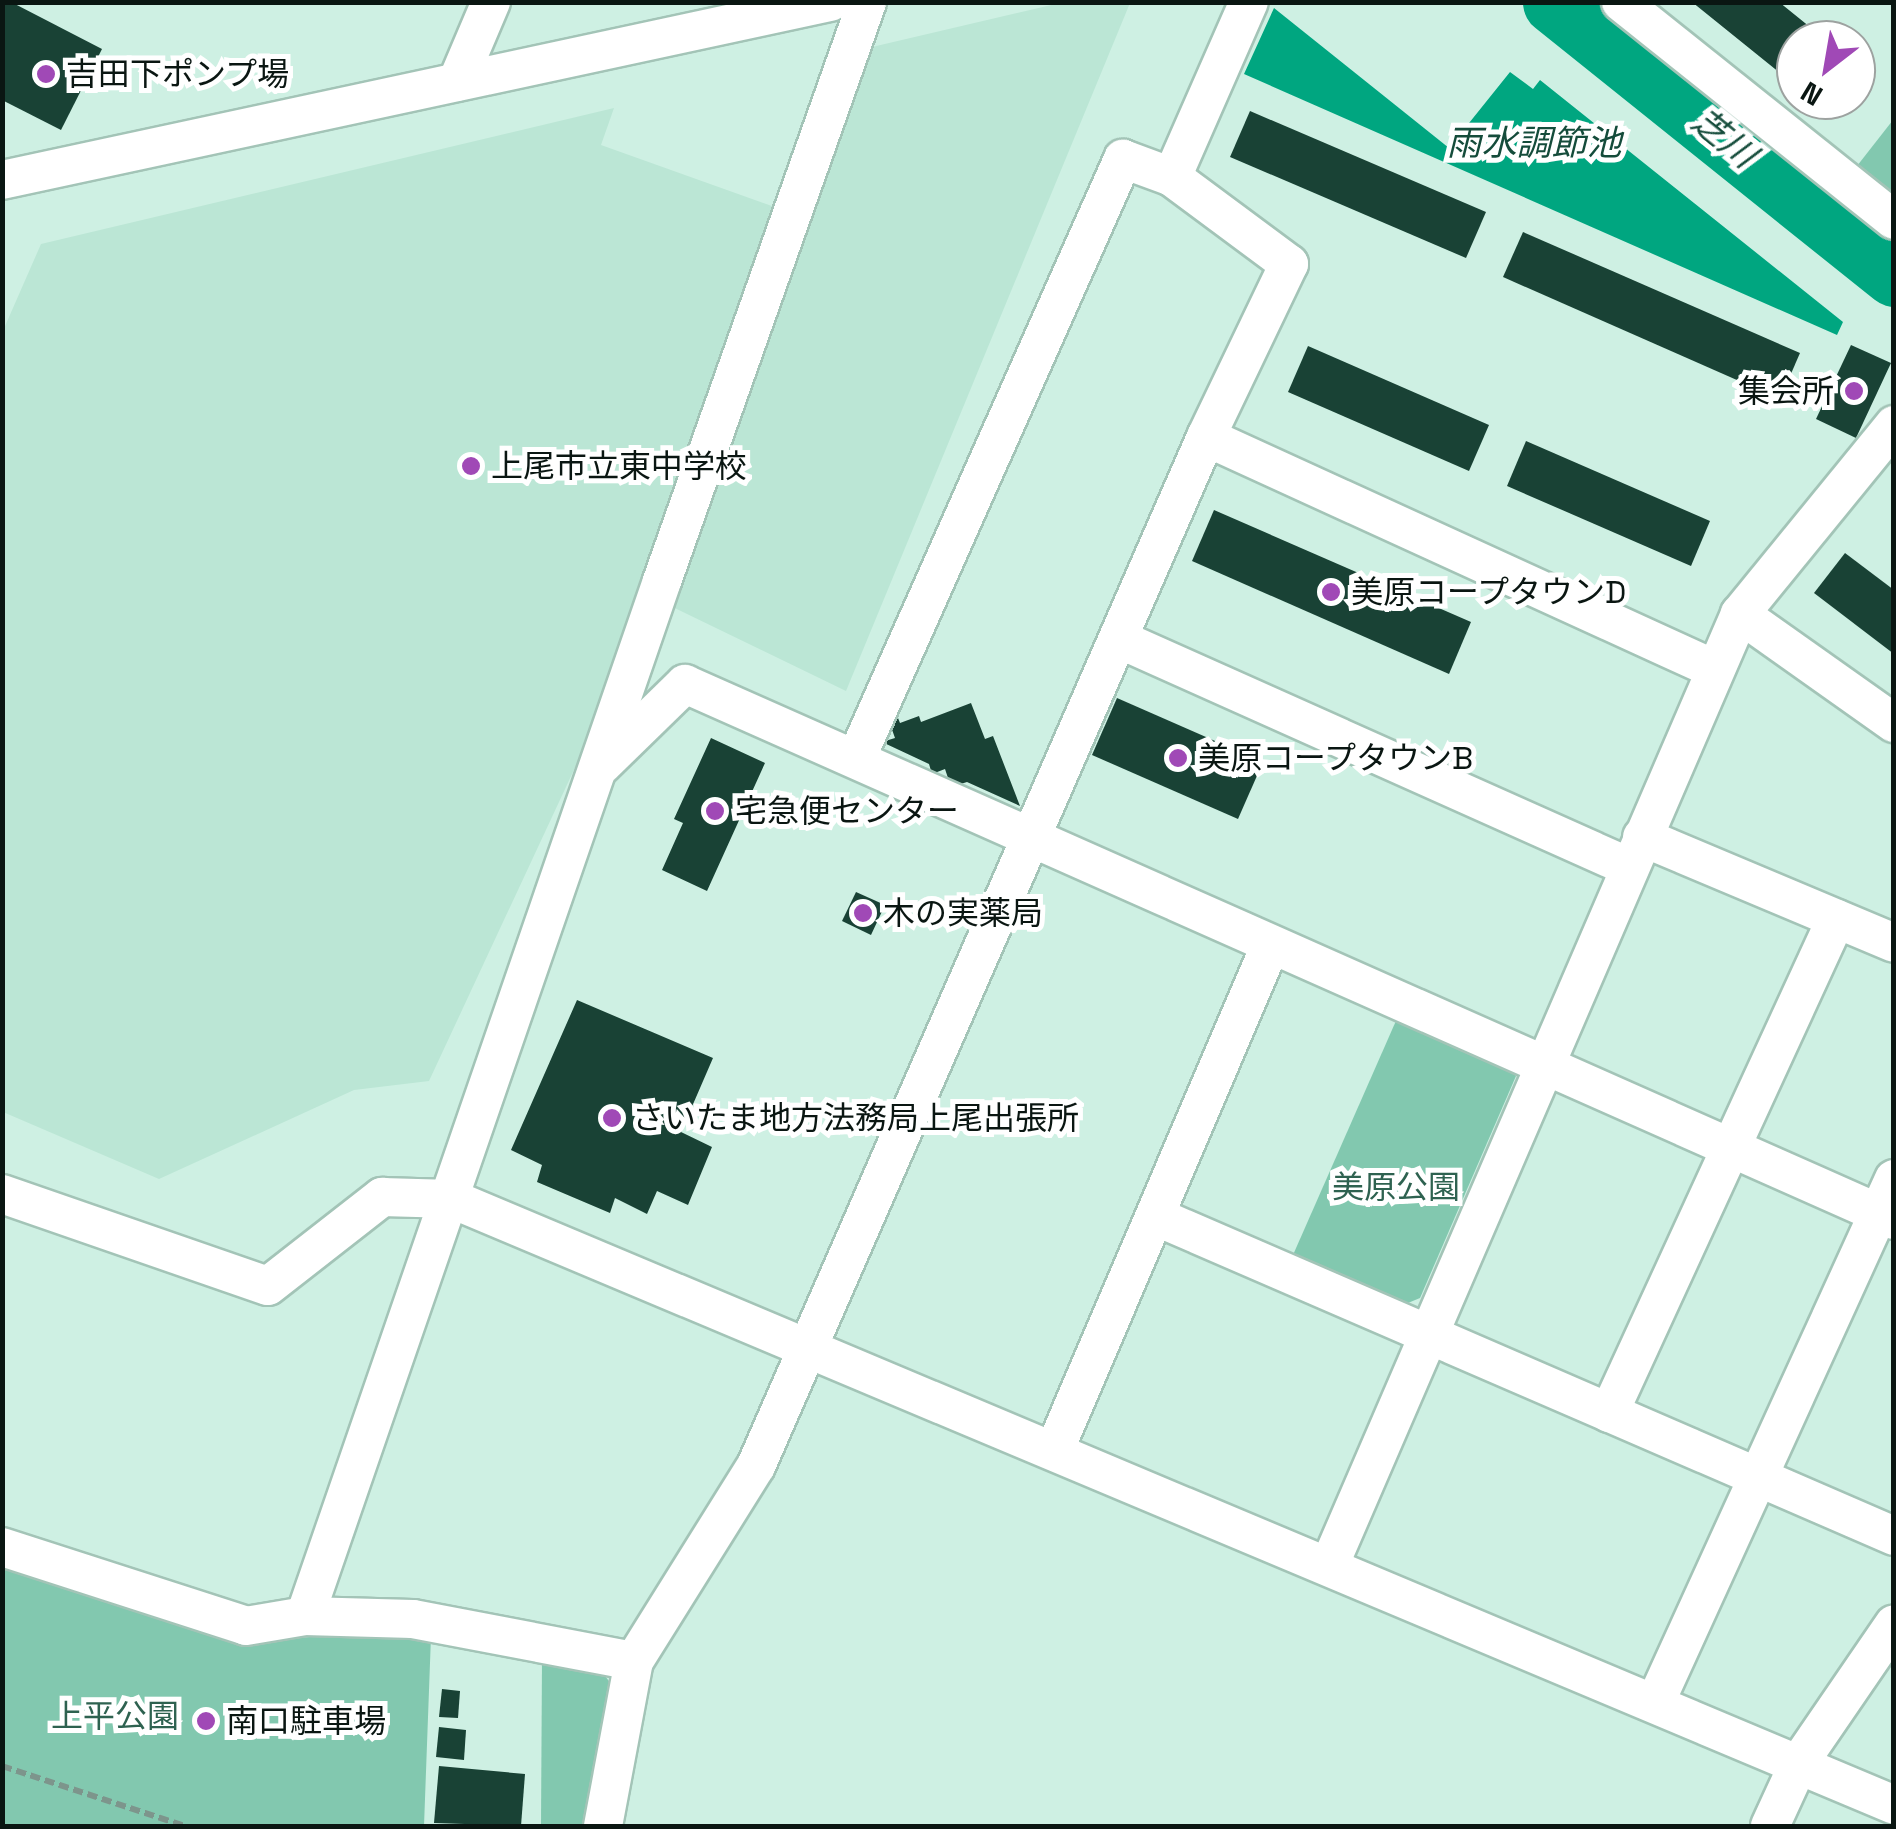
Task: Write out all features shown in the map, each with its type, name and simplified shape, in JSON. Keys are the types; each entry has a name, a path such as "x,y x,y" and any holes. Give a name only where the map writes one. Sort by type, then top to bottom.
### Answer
{"street":[{"path":"457,82 491,2"},
{"path":"4,183 830,2"},
{"path":"305,1616 867,2"},
{"path":"1172,177 1249,2"},
{"path":"1620,2 1894,220"},
{"path":"604,1826 634,1661 756,1466 811,1349 1206,437 1288,264 1172,177 1123,158 856,759"},
{"path":"1329,1566 1740,614 1894,425"},
{"path":"1206,437 1714,668"},
{"path":"1740,614 1894,723"},
{"path":"1118,639 1635,852 1836,918 1894,943"},
{"path":"598,770 685,684 1886,1217"},
{"path":"1609,1413 1836,918"},
{"path":"1054,1451 1272,944"},
{"path":"1654,1703 1758,1477 1886,1217 1894,1179"},
{"path":"2,1194 268,1286 382,1197 452,1198 1894,1805"},
{"path":"1155,1216 1894,1536"},
{"path":"2,1547 246,1626 305,1616 413,1619 634,1661"},
{"path":"1770,1826 1799,1763 1894,1624"}],"path":[{"path":"2,1766 184,1826"}],"shaded area":[{"name":"上尾市立東中学校","path":"1060,3 1130,3 846,691 654,598 429,1081 354,1090 159,1179 3,1112 2,333 41,244 614,108 601,145 811,220 872,47"}],"green space":[{"path":"1893,120 1893,196 1857,166"},
{"name":"美原公園","path":"1399,1014 1507,1062 1516,1076 1420,1298 1403,1305 1293,1255"},
{"name":"上平公園","path":"3,1561 243,1642 323,1636 431,1636 424,1826 3,1826"},
{"path":"542,1659 601,1670 613,1687 587,1826 541,1826"}],"water":[{"name":"雨水調節池","path":"1274,8 1449,148 1510,72 1533,89 1540,80 1843,322 1837,335 1244,74"}],"building":[{"name":"吉田下ポンプ場","path":"2,2 11,2 102,49 61,130 2,100"},
{"path":"1692,2 1779,2 1801,20 1776,20 1776,70"},
{"path":"1250,111 1486,212 1466,258 1230,157"},
{"path":"1523,232 1800,353 1780,399 1503,277"},
{"name":"集会所","path":"1851,345 1891,363 1856,438 1816,419"},
{"path":"1308,346 1489,425 1469,471 1288,392"},
{"path":"1526,441 1710,521 1691,566 1507,486"},
{"name":"美原コープタウンD","path":"1214,510 1471,622 1449,674 1192,561"},
{"path":"1845,553 1894,590 1894,654 1814,593"},
{"name":"美原コープタウンB","path":"1117,698 1263,762 1238,819 1092,755"},
{"path":"971,703 985,739 993,736 1020,806 967,782 951,787 945,769 932,774 929,764 882,742 895,738 889,721 898,718 900,723 919,716 921,722"},
{"path":"711,738 765,763 707,891 662,870 683,823 674,819"},
{"path":"856,892 885,905 871,935 842,921"},
{"path":"577,1000 713,1058 681,1132 712,1147 688,1205 657,1191 647,1214 615,1198 610,1213 537,1182 542,1165 511,1150"},
{"path":"442,1689 460,1691 458,1718 439,1717"},
{"path":"439,1727 466,1730 464,1760 436,1757"},
{"path":"439,1766 525,1774 521,1826 434,1823"}],"waterway":[{"name":"芝川","path":"1555,2 1894,274"}],"place":[{"name":"吉田下ポンプ場","path":"46,74"},
{"name":"集会所","path":"1854,391"},
{"name":"上尾市立東中学校","path":"471,466"},
{"name":"美原コープタウンD","path":"1331,592"},
{"name":"美原コープタウンB","path":"1178,758"},
{"name":"宅急便センター","path":"715,811"},
{"name":"木の実薬局","path":"863,913"},
{"name":"さいたま地方法務局上尾出張所","path":"612,1118"},
{"name":"南口駐車場","path":"206,1721"}]}
